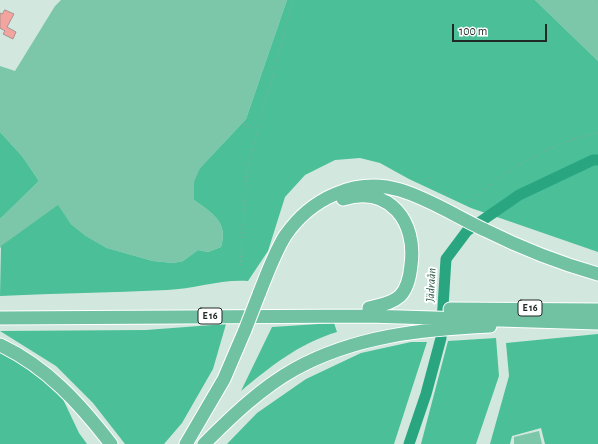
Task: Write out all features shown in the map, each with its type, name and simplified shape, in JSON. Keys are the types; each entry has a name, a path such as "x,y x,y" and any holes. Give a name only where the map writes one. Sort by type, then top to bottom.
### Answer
{"highway":[{"path":"196,444 231,381 263,294 277,250 295,223 321,200 335,193 361,187 382,186 414,195 486,231 546,257 598,274"},
{"path":"263,294 284,254 301,228 312,217 339,200 351,197 370,197 380,200 396,209 408,226 413,247 411,273 401,295 384,304 369,308"},
{"name":"E 16","path":"0,311 369,308 421,312 461,318 598,323"},
{"name":"E 16","path":"461,318 598,310"},
{"name":"E 16","path":"0,318 300,315 421,312"},
{"path":"204,444 254,398 295,369 343,348 381,338 417,332 461,318"},
{"path":"186,444 221,384 249,330"},
{"path":"0,345 27,360 55,381 80,406 111,444"}],"path":[{"path":"240,265 244,187 257,129 293,0"},
{"path":"244,125 257,129"},
{"path":"428,178 431,184 441,190 460,200 470,202 487,187 537,155 579,136 598,133"}],"green space":[{"path":"61,0 287,0 246,119 200,168 194,200 213,214 221,225 223,238 221,247 208,252 198,250 183,261 173,263 153,261 107,248 86,236 71,224 58,206 0,248 0,219 39,181 22,156 0,132 0,66 15,71 55,6"},
{"path":"287,0 535,0 598,61 598,252 471,208 409,179 380,163 360,158 335,160 305,175 285,197 268,251 248,281 228,281 167,290 0,296 1,246 58,205 71,224 86,236 107,248 153,261 173,263 183,261 198,250 208,252 221,247 223,231 221,225 213,214 194,200 194,182 200,168 246,119"},
{"path":"535,0 598,0 598,61"},
{"path":"0,132 22,156 39,181 0,219"},
{"path":"334,323 337,332 297,349 241,391 272,327"},
{"path":"226,324 213,369 182,423 164,444 125,444 93,403 56,366 0,331 146,330"},
{"path":"598,334 598,444 545,444 541,428 512,436 510,444 490,444 509,376 506,343"},
{"path":"496,338 499,376 476,444 421,444 448,341"},
{"path":"411,342 427,342 394,444 227,444 257,413 306,379 361,353"},
{"path":"0,352 21,362 61,395 79,433 87,444 0,444"},
{"path":"539,431 542,444 514,444 514,437"}],"building":[{"path":"5,10 14,14 7,27 16,32 13,39 3,34 5,31 0,28 0,13 2,14"}],"waterway":[{"name":"Jädraån","path":"409,444 426,394 441,338 446,259 467,231 519,195 593,160 598,160"}]}
